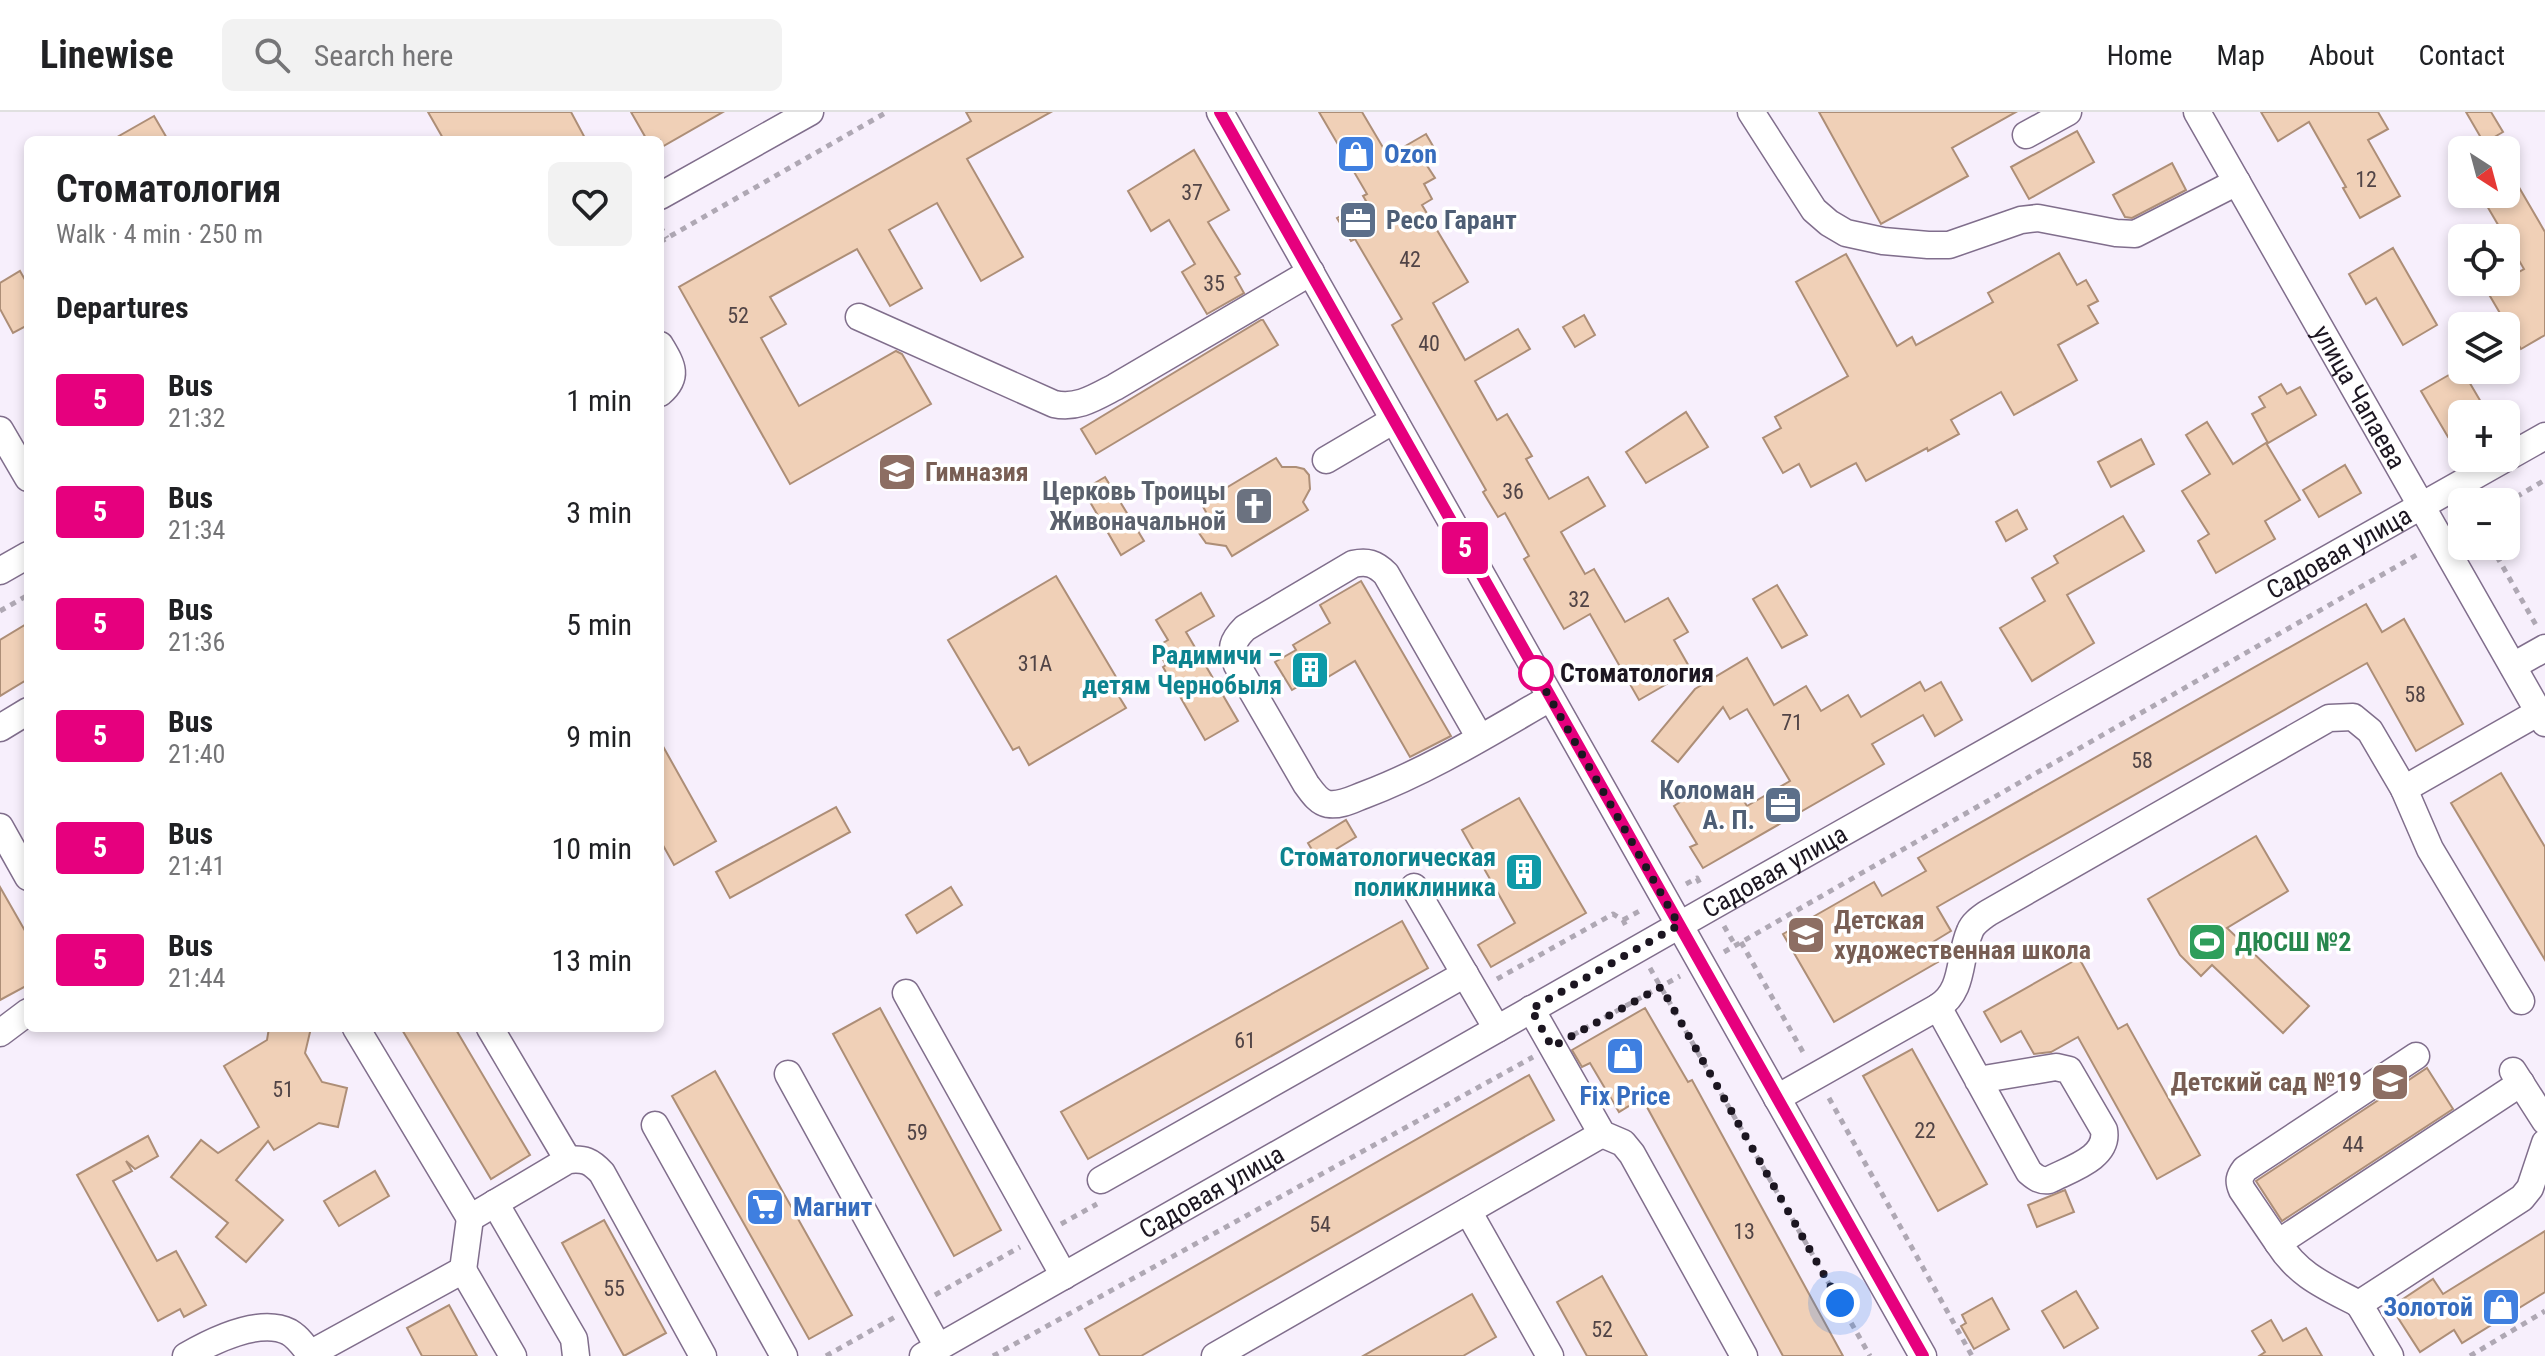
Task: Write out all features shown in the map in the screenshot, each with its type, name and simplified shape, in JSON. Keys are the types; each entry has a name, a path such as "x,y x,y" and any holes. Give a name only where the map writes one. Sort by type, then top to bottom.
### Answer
{"street":[{"path":"664,194 810,112"},
{"path":"1220,112 1923,1356"},
{"path":"1751,112 1814,210 1846,233 1883,241 1949,245 2021,220 2038,218 2127,235 2147,229 2237,182"},
{"path":"2026,135 2068,112"},
{"name":"улица Чапаева","path":"2197,112 2542,718"},
{"path":"859,317 1054,404 1067,407 1085,403 1115,387 1311,272"},
{"path":"664,354 672,371 672,380 664,389"},
{"path":"1326,460 1394,420"},
{"path":"0,430 24,471"},
{"name":"Садовая улица","path":"930,1352 2545,436"},
{"path":"0,571 24,557"},
{"path":"1480,738 1386,574 1377,565 1364,562 1353,564 1245,628 1233,640 1232,652 1245,678 1306,784 1315,797 1326,804 1342,804 1397,783 1480,738 1550,698"},
{"path":"2513,666 2541,637"},
{"path":"0,728 24,713"},
{"path":"1777,1098 1938,1007 1953,995 1970,931 1977,921 2329,718 2353,717 2363,723 2404,789 2430,849 2521,1001"},
{"path":"2404,789 2542,718"},
{"path":"0,827 24,870"},
{"path":"1414,887 1497,1029"},
{"path":"1101,1180 1465,974"},
{"path":"906,993 1064,1276"},
{"path":"1938,1007 1978,1080 2029,1172 2042,1180 2049,1180 2103,1148 2106,1139 2104,1130 2069,1070 2056,1067 1978,1080"},
{"path":"1531,1009 1602,1134 1623,1143 1632,1154 1744,1356"},
{"path":"0,1033 24,1015"},
{"path":"358,1032 470,1218 463,1270 513,1356"},
{"path":"492,1032 568,1160"},
{"path":"2390,1356 2359,1304 2305,1275 2289,1259 2239,1183 2245,1169 2416,1056"},
{"path":"788,1074 930,1352"},
{"path":"2278,1243 2517,1077 2545,1121"},
{"path":"655,1125 784,1356"},
{"path":"1215,1356 1602,1134"},
{"path":"2359,1304 2522,1198 2530,1188 2545,1143"},
{"path":"470,1218 568,1160 580,1158 593,1163 602,1173 703,1356"},
{"path":"495,1203 574,1339 576,1356"},
{"path":"1468,1211 1549,1355"},
{"path":"186,1356 226,1337 267,1327 291,1333 310,1355 463,1270"}],"path":[{"path":"664,240 887,112"},
{"path":"664,233 667,238"},
{"path":"2520,495 2545,480"},
{"path":"2499,560 2541,637"},
{"path":"1972,1356 1816,1076 1738,944 2398,565"},
{"path":"0,611 24,597"},
{"path":"993,1356 1661,987 1870,1356"},
{"path":"2470,1356 2545,1311"}],"building":[{"path":"428,112 571,112 584,136 442,136"},
{"path":"631,112 723,112 664,146 664,136 645,136"},
{"path":"966,112 1051,112 967,159 1023,257 981,281 937,203 889,230 922,288 890,306 857,249 770,297 786,324 761,338 799,406 896,351 902,354 931,404 790,484 679,287 971,121"},
{"path":"1319,112 1362,112 1388,156 1426,134 1437,153 1424,161 1435,178 1424,184 1432,199 1422,205 1468,282 1433,303 1465,360 1518,329 1530,349 1475,381 1497,420 1507,414 1532,456 1526,459 1549,499 1588,477 1605,506 1561,532 1585,574 1594,569 1625,622 1668,598 1688,632 1674,640 1691,670 1639,700 1590,614 1564,629 1524,559 1529,556 1505,513 1498,517 1483,492 1486,490 1392,325 1402,319 1355,239 1351,241 1337,218 1366,201 1363,196 1367,194"},
{"path":"1819,112 2016,112 1952,148 1968,176 1881,224"},
{"path":"2261,112 2378,112 2388,129 2368,140 2400,196 2360,218 2309,122 2278,141"},
{"path":"2466,112 2491,112 2503,132 2496,136 2480,136"},
{"path":"154,116 166,136 119,136"},
{"path":"2077,131 2094,162 2029,199 2011,167"},
{"path":"1194,150 1229,210 1208,222 1240,274 1235,277 1244,293 1207,314 1182,272 1195,264 1169,220 1151,231 1128,191"},
{"path":"2172,163 2186,190 2132,218 2125,217 2113,195"},
{"path":"2520,189 2545,232 2545,335 2521,349 2520,312 2499,312 2490,296 2520,296 2520,271 2524,269 2520,262 2520,224 2498,224 2488,208 2520,208"},
{"path":"2393,248 2437,325 2403,345 2376,298 2366,304 2349,274"},
{"path":"2059,253 2077,285 2086,280 2098,301 2088,306 2098,323 2058,345 2077,380 2014,415 2001,392 1951,420 1959,434 1866,481 1856,463 1811,487 1799,464 1783,473 1763,438 1781,428 1775,417 1848,376 1796,282 1846,254 1897,346 1912,337 1916,345 1993,302 1988,293"},
{"path":"20,271 24,278 24,327 13,333 0,309 0,283"},
{"path":"1584,315 1595,335 1575,347 1563,327"},
{"path":"1261,320 1278,345 1096,454 1081,429"},
{"path":"2448,375 2448,384 2470,384 2480,400 2448,400 2448,437 2421,391"},
{"path":"2281,384 2287,394 2300,387 2316,415 2268,443 2252,414 2265,407 2259,397"},
{"path":"1686,412 1708,447 1646,483 1626,452"},
{"path":"2207,422 2233,464 2266,443 2300,500 2265,521 2275,539 2216,573 2198,541 2209,534 2182,491 2210,474 2186,435"},
{"path":"2141,439 2154,464 2111,487 2098,462"},
{"name":"Церковь Троицы Живоначальной","path":"1276,458 1282,467 1304,469 1309,475 1310,489 1303,502 1308,510 1232,556 1226,546 1206,543 1199,533 1206,512 1201,503"},
{"path":"2345,465 2361,493 2319,517 2303,490"},
{"path":"1105,477 1144,541 1121,555 1083,490"},
{"path":"2017,510 2027,529 2006,541 1996,522"},
{"path":"2123,516 2144,551 2067,595 2094,643 2032,681 2000,628 2045,601 2032,578 2058,563 2054,556"},
{"path":"1056,576 1122,687 1115,690 1126,708 1029,765 1019,747 1013,750 948,640"},
{"name":"Радимичи – детям Чернобыля","path":"1361,581 1451,736 1410,757 1355,661 1316,684 1313,678 1292,690 1275,662 1296,650 1293,645 1330,623 1320,605"},
{"path":"1777,585 1807,635 1782,648 1753,599"},
{"path":"1201,593 1214,616 1186,632 1238,721 1205,740 1163,667 1166,665 1156,647 1168,640 1156,620"},
{"path":"2366,604 2382,632 2404,619 2463,724 2416,751 2367,663 1937,907 1951,931 1928,945 1938,962 1834,1022 1783,934 1874,882 1882,896 1926,871 1918,858"},
{"path":"24,625 24,681 0,696 0,640"},
{"path":"1747,658 1774,705 1806,686 1821,711 1848,695 1861,717 1920,682 1925,691 1941,682 1962,720 1935,736 1923,715 1872,744 1884,764 1703,868 1690,847 1697,844 1674,806 1702,788 1705,792 1717,785 1721,793 1734,785 1747,806 1790,781 1747,709 1730,719 1723,707 1678,762 1652,741 1695,689"},
{"path":"664,748 716,841 674,865 664,847"},
{"path":"2501,773 2545,847 2545,960 2451,803"},
{"name":"Стоматологическая поликлиника","path":"1519,798 1586,913 1491,967 1478,945 1515,923 1462,830"},
{"path":"836,807 850,832 730,898 716,872"},
{"path":"1346,820 1356,837 1318,860 1308,843"},
{"name":"ДЮСШ №2","path":"2256,836 2288,891 2227,928 2309,1006 2283,1033 2212,965 2201,976 2180,955 2148,899"},
{"path":"0,887 24,929 24,987 0,1000"},
{"path":"951,887 962,905 917,933 906,915"},
{"path":"1402,921 1428,968 1088,1159 1061,1112"},
{"path":"2079,958 2118,1029 2127,1024 2200,1155 2157,1179 2078,1037 2051,1052 2034,1054 2021,1031 2001,1042 1984,1012"},
{"path":"880,1008 1001,1230 954,1256 833,1034"},
{"path":"1645,1008 1688,1082 1692,1080 1843,1356 1783,1356 1642,1098 1619,1112 1590,1063 1582,1067 1572,1050"},
{"path":"268,1032 310,1032 305,1053 322,1082 347,1088 338,1127 319,1123 274,1150 268,1141 236,1180 283,1220 246,1262 216,1237 228,1223 171,1177 201,1140 218,1153 259,1127 224,1066 267,1040"},
{"path":"403,1032 457,1032 530,1155 491,1179"},
{"path":"1912,1049 1987,1184 1938,1211 1863,1076"},
{"path":"2427,1068 2453,1109 2282,1221 2256,1181"},
{"path":"715,1071 852,1315 809,1339 672,1096"},
{"path":"1529,1075 1554,1120 1141,1356 1100,1356 1085,1329"},
{"path":"148,1136 158,1156 135,1169 126,1161 132,1171 113,1181 157,1261 176,1251 206,1305 184,1317 180,1309 158,1321 77,1175"},
{"path":"375,1171 389,1196 339,1226 324,1201"},
{"path":"2065,1190 2074,1212 2037,1227 2028,1205"},
{"path":"604,1220 666,1333 624,1356 562,1243"},
{"path":"2545,1231 2545,1292 2462,1343 2454,1330 2420,1352 2391,1307 2433,1279 2443,1294"},
{"path":"1602,1276 1647,1356 1587,1356 1557,1302"},
{"path":"2076,1291 2098,1328 2064,1348 2042,1311"},
{"path":"1472,1294 1496,1337 1463,1356 1363,1356"},
{"path":"1992,1298 2009,1329 1974,1349 1961,1326 1966,1323 1962,1315"},
{"path":"449,1305 477,1356 422,1356 407,1328"},
{"path":"2271,1320 2283,1341 2306,1328 2322,1356 2259,1356 2265,1352 2252,1331"}],"bus line":[{"name":"5","path":"1220,112 1923,1356"}],"place":[{"name":"Ozon","path":"1356,154"},
{"name":"Ресо Гарант","path":"1358,220"},
{"name":"Гимназия","path":"897,472"},
{"name":"Церковь Троицы Живоначальной","path":"1254,506"},
{"name":"Радимичи – детям Чернобыля","path":"1310,670"},
{"name":"Стоматология","path":"1536,673"},
{"name":"Коломан А. П.","path":"1783,805"},
{"name":"Стоматологическая поликлиника","path":"1524,872"},
{"name":"Детская художественная школа","path":"1806,935"},
{"name":"ДЮСШ №2","path":"2207,942"},
{"name":"Fix Price","path":"1625,1056"},
{"name":"Детский сад №19","path":"2390,1082"},
{"name":"Магнит","path":"765,1207"},
{"name":"Золотой","path":"2501,1307"}],"route":[{"path":"1536,673 1534,670 1679,925 1531,1009 1552,1047 1661,987 1840,1303"}]}
